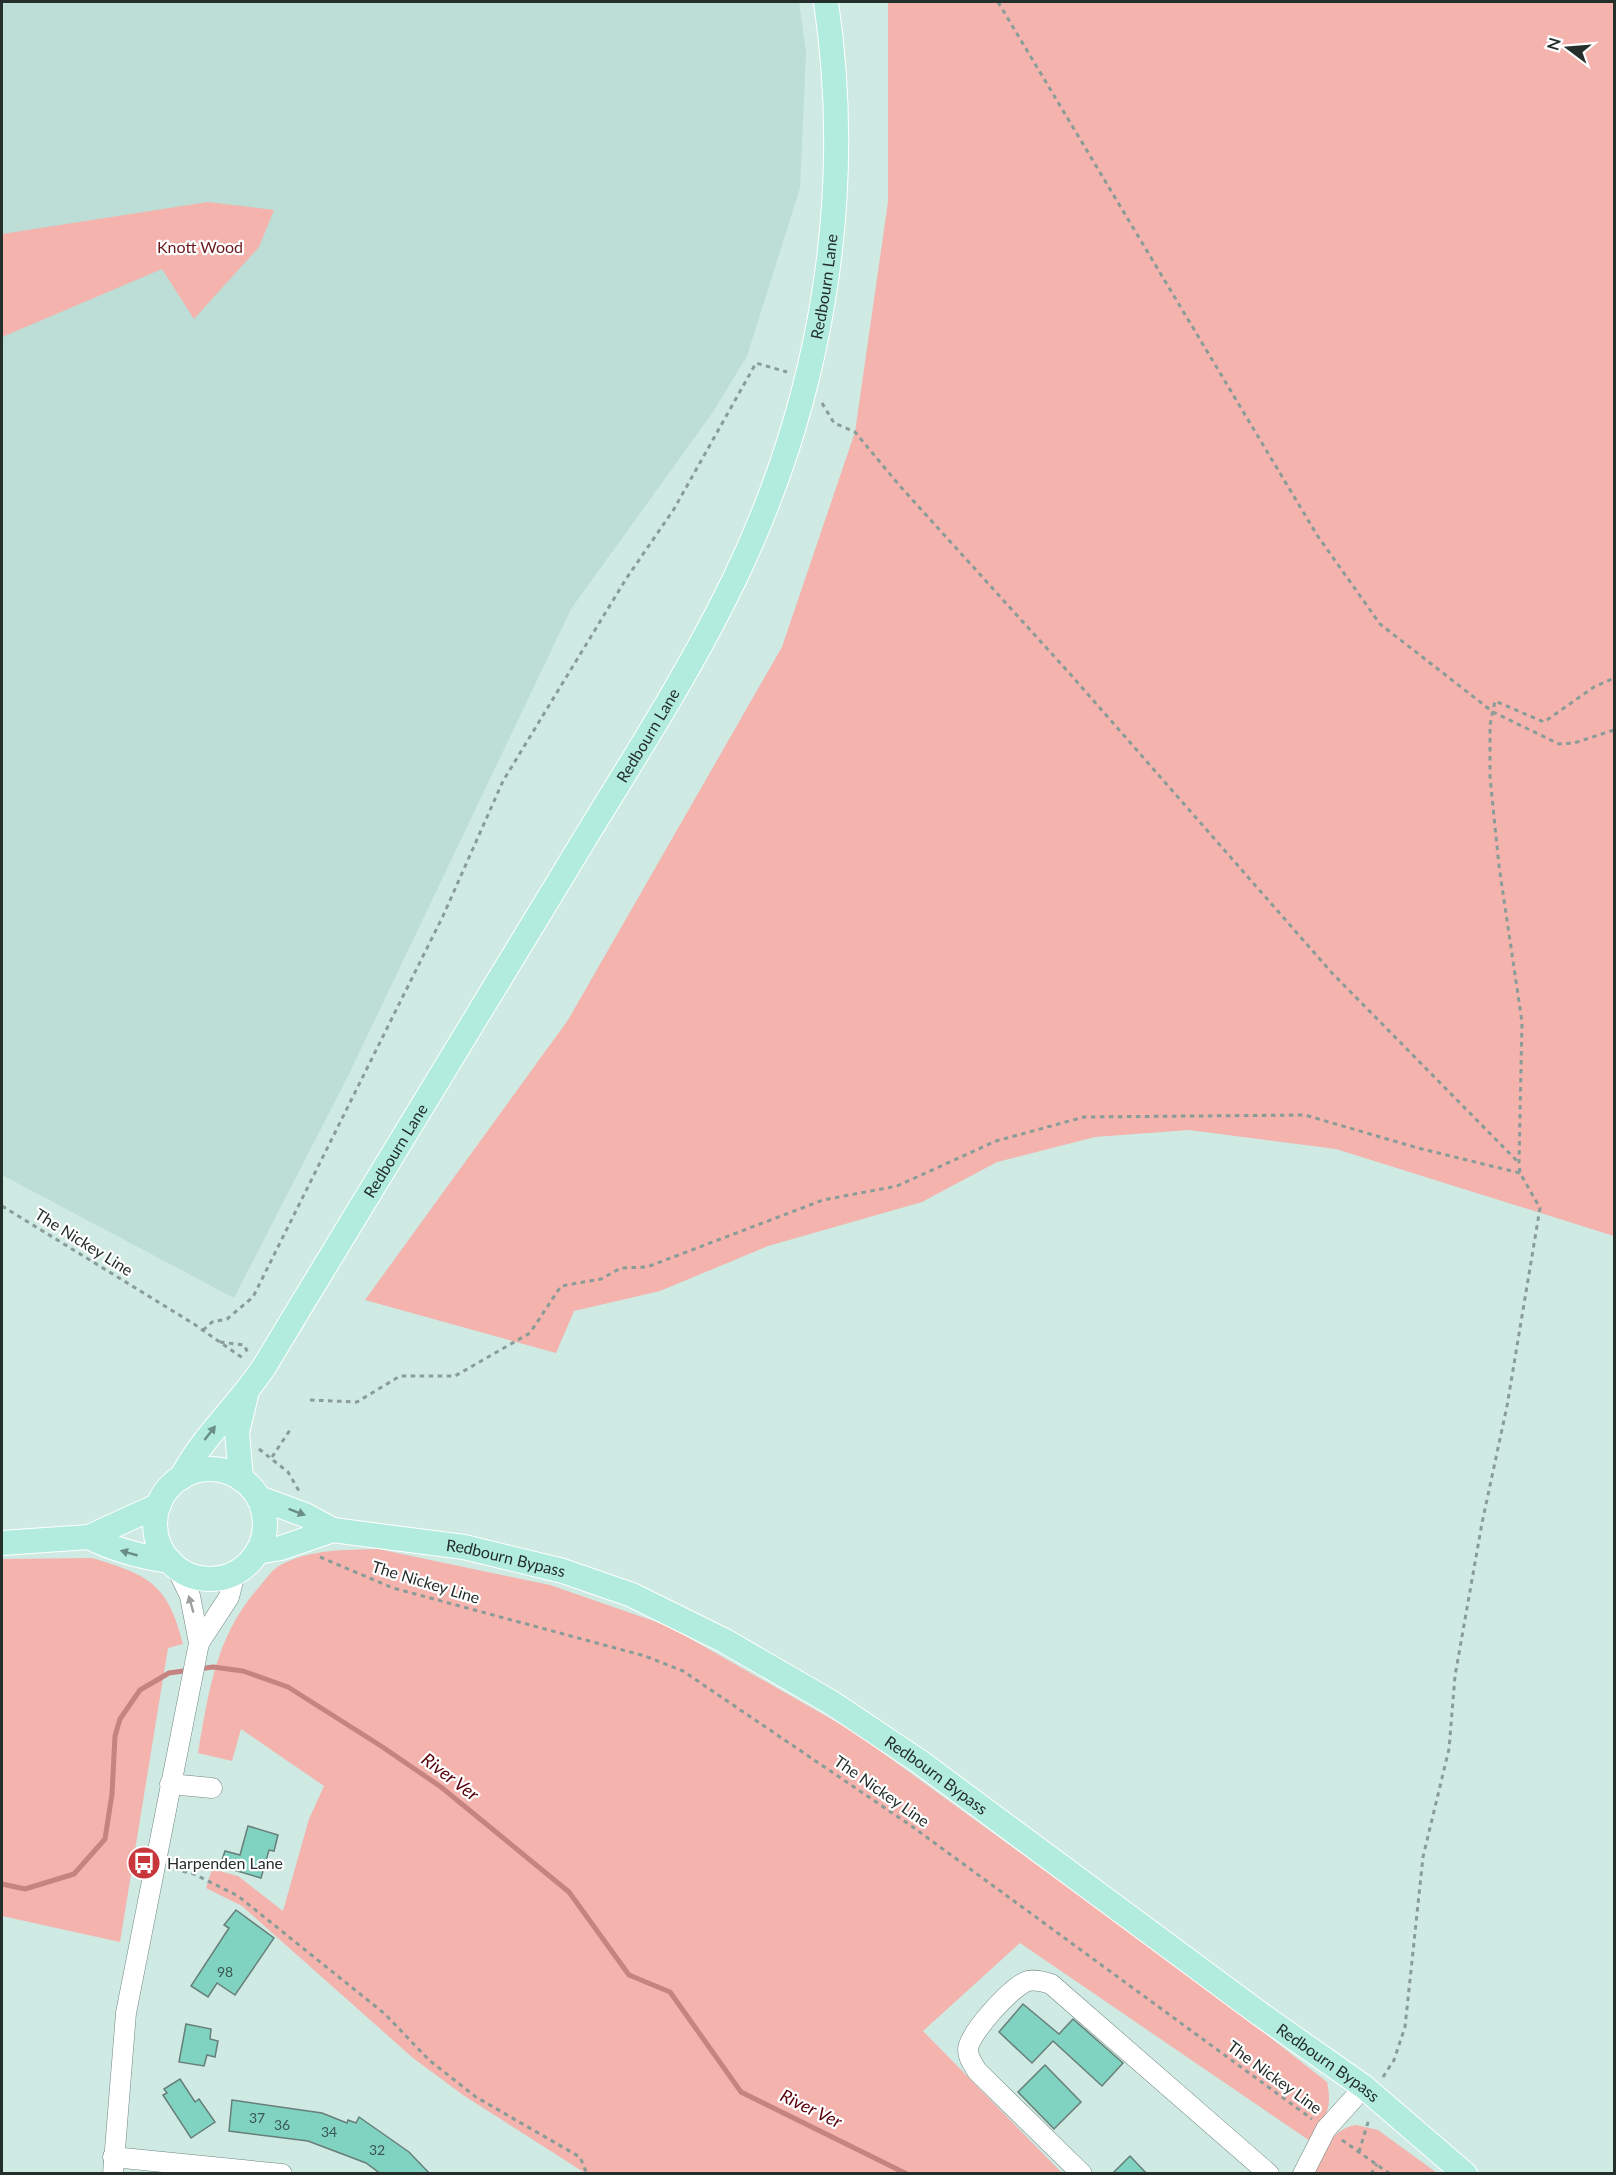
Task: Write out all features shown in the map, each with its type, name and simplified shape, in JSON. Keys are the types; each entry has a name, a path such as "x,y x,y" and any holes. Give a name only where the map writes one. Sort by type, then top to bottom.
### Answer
{"main road":[{"name":"Redbourn Lane","path":"241,1479 237,1432 246,1395 260,1367 489,998 696,652 734,580 764,513 808,380 830,265 836,193 837,117 826,2"},
{"name":"Redbourn Lane","path":"181,1478 194,1452 218,1423 246,1395"},
{"path":"89,1537 110,1548 173,1564 195,1577 210,1579 235,1573 247,1565 257,1552 265,1525 259,1498 241,1479 231,1473 209,1469 181,1478 165,1493 159,1505 156,1529 160,1546 173,1564"},
{"name":"Redbourn Bypass","path":"259,1498 306,1515 333,1530 464,1547 562,1571 632,1595 725,1641 832,1703 920,1762 1260,2014 1370,2092 1465,2174"},
{"path":"2,1543 89,1537 159,1505"},
{"name":"Redbourn Bypass","path":"257,1552 281,1548 333,1530"}],"street":[{"path":"173,1564 190,1596 200,1643"},
{"path":"235,1573 229,1598 200,1643 195,1662 126,2013 113,2165 282,2174"},
{"path":"170,1784 212,1788"},
{"path":"1082,2174 976,2071 970,2060 968,2049 970,2040 979,2027 1019,1985 1029,1981 1052,1984 1269,2174"},
{"path":"1303,2174 1326,2129 1370,2092"}],"path":[{"path":"998,2 1317,535 1380,624 1493,712 1559,744 1574,743 1614,730"},
{"path":"203,1330 212,1322 227,1319 253,1297 443,916 503,781 626,579 674,509 756,363 808,380 834,423 855,432 899,485 1071,675 1332,973 1519,1163"},
{"path":"1394,2060 1405,2027 1424,1857 1449,1749 1455,1676 1482,1523 1507,1406 1540,1208 1520,1173 1522,1022 1495,821 1490,725 1495,701 1544,722 1594,687 1614,678"},
{"path":"310,1400 357,1402 400,1376 455,1376 530,1333 561,1286 601,1279 621,1268 647,1267 823,1200 897,1186 996,1141 1084,1117 1305,1115 1418,1148 1520,1173"},
{"name":"The Nickey Line","path":"2,1206 220,1342 244,1345 260,1367"},
{"path":"220,1342 260,1367"},
{"path":"272,1457 292,1427"},
{"name":"The Nickey Line","path":"315,1555 393,1588 645,1656 683,1671 910,1825 1390,2174"},
{"path":"155,1863 194,1874 238,1896 386,2014 429,2060 476,2097 580,2157 587,2174"},
{"path":"1359,2152 1370,2092"},
{"path":"1371,2174 1377,2164"}],"shaded area":[{"path":"2,2 799,2 806,52 800,188 747,356 713,412 571,609 349,1074 234,1298 2,1175"}],"green space":[{"path":"888,2 1614,2 1614,1236 1336,1149 1189,1130 1095,1137 997,1162 922,1202 768,1246 660,1291 574,1311 556,1353 365,1300 568,1020 782,647 855,432 888,202"},
{"name":"Knott Wood","path":"208,202 274,210 259,247 194,319 162,269 2,337 2,234"},
{"path":"378,1549 550,1585 668,1626 854,1732 1213,1993 1327,2082 1328,2107 1320,2126 1310,2141 1020,1943 923,2031 1062,2173 585,2173 463,2095 413,2058 242,1906 206,1888 212,1869 238,1876 283,1911 309,1819 324,1786 241,1729 232,1761 198,1753 211,1685 233,1624 269,1575 290,1560 315,1553"},
{"path":"92,1558 128,1570 153,1585 170,1607 183,1644 168,1648 120,1942 2,1916 2,1559"},
{"path":"1356,2125 1378,2130 1437,2173 1315,2174 1325,2150 1334,2137"}],"building":[{"path":"248,1826 278,1835 274,1851 269,1850 261,1878 220,1866 225,1851 240,1855"},
{"path":"236,1910 274,1938 235,1995 217,1983 208,1997 191,1986 229,1928 224,1925"},
{"path":"1023,2004 1059,2034 1073,2019 1123,2063 1102,2086 1053,2041 1032,2063 999,2032"},
{"path":"186,2024 211,2029 210,2039 218,2041 215,2057 207,2055 204,2066 179,2062"},
{"path":"1045,2065 1081,2102 1054,2129 1018,2092"},
{"path":"180,2079 195,2102 199,2099 215,2122 191,2138 163,2095 167,2093 164,2089"},
{"path":"232,2100 322,2113 347,2123 348,2120 356,2123 359,2117 409,2152 430,2174 381,2174 366,2163 308,2141 229,2131"},
{"path":"1130,2156 1147,2174 1112,2174"}],"waterway":[{"name":"River Ver","path":"2,1884 25,1889 74,1874 105,1839 112,1794 115,1736 120,1719 140,1690 169,1673 213,1667 243,1671 288,1687 381,1746 441,1787 569,1892 629,1975 670,1992 741,2092 907,2174"}],"place":[{"name":"Harpenden Lane","path":"144,1863"}]}
